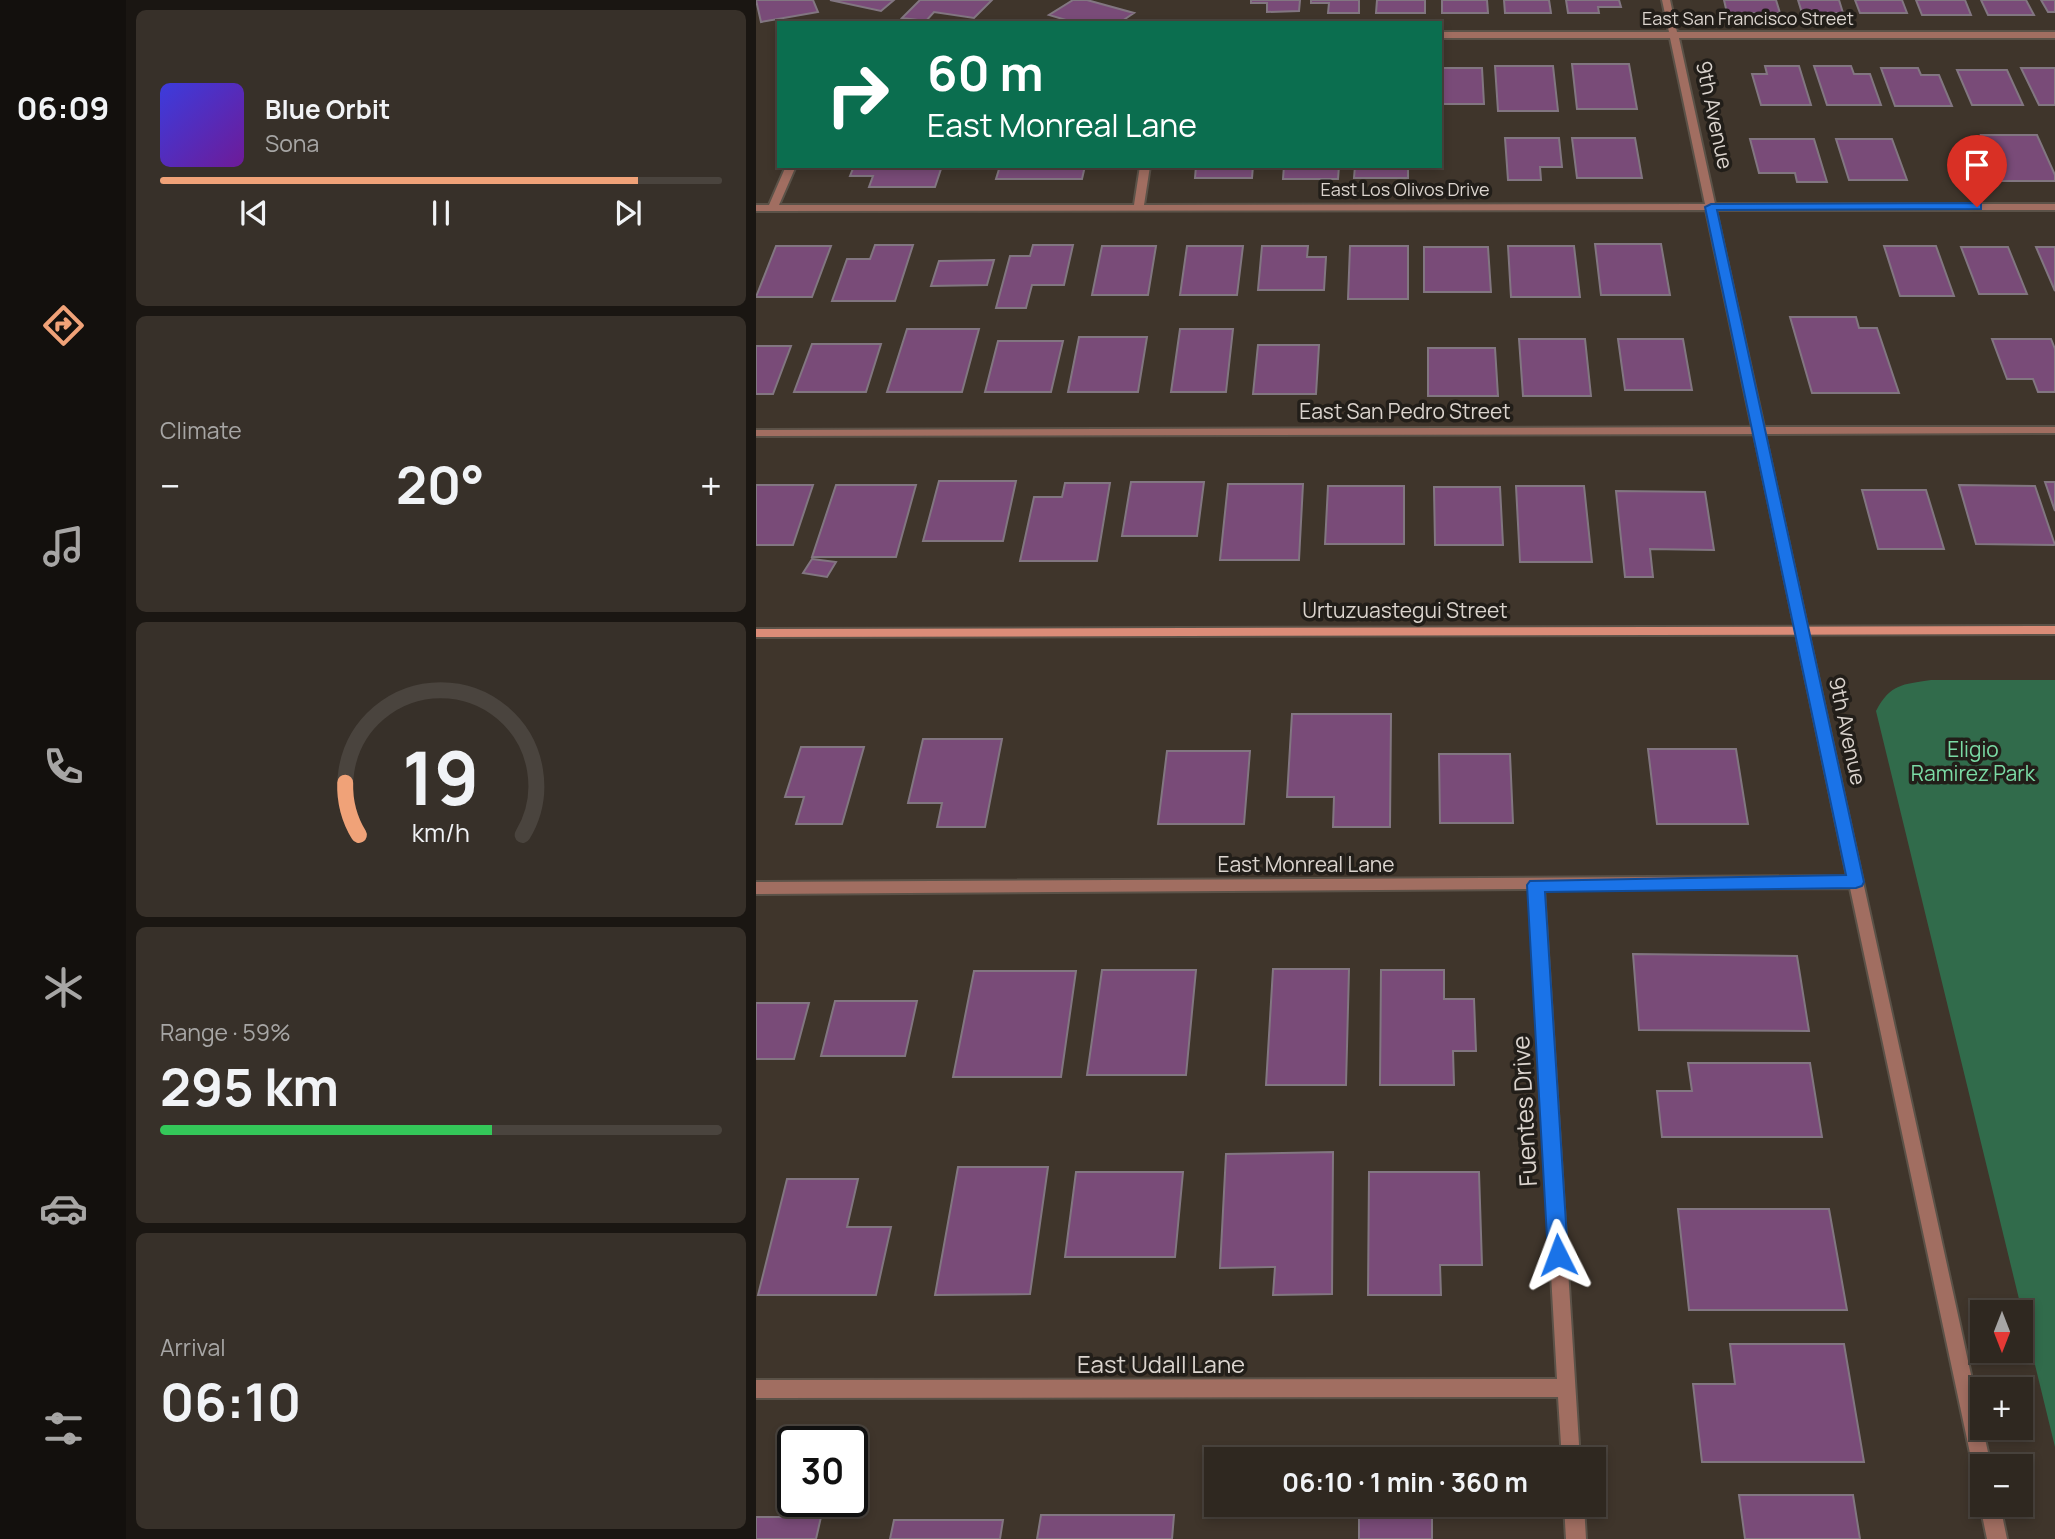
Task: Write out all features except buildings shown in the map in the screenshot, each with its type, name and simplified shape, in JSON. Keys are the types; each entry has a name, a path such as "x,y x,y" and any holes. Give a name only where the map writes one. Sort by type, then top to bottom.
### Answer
{"main road":[{"name":"Urtuzuastegui Street","path":"756,633 2055,630"}],"street":[{"name":"9th Avenue","path":"1666,0 1979,1454"},
{"name":"East San Francisco Street","path":"1442,35 2055,35"},
{"path":"773,208 790,168"},
{"path":"1138,208 1145,168"},
{"name":"East Los Olivos Drive","path":"756,208 2055,207"},
{"name":"East San Pedro Street","path":"756,433 2055,430"},
{"name":"East Monreal Lane","path":"756,888 1856,882"},
{"name":"Fuentes Drive","path":"1536,885 1570,1447"},
{"name":"East Udall Lane","path":"756,1390 1566,1388"},
{"path":"1575,1517 1576,1539"},
{"path":"1992,1517 1997,1539"}],"green space":[{"name":"Eligio Ramirez Park","path":"1931,680 2055,680 2055,1447 2034,1361 2034,1300 2019,1300 1876,711 1892,690"}],"route":[{"path":"1558,1255 1536,885 1856,882 1711,207 1977,207"}]}
